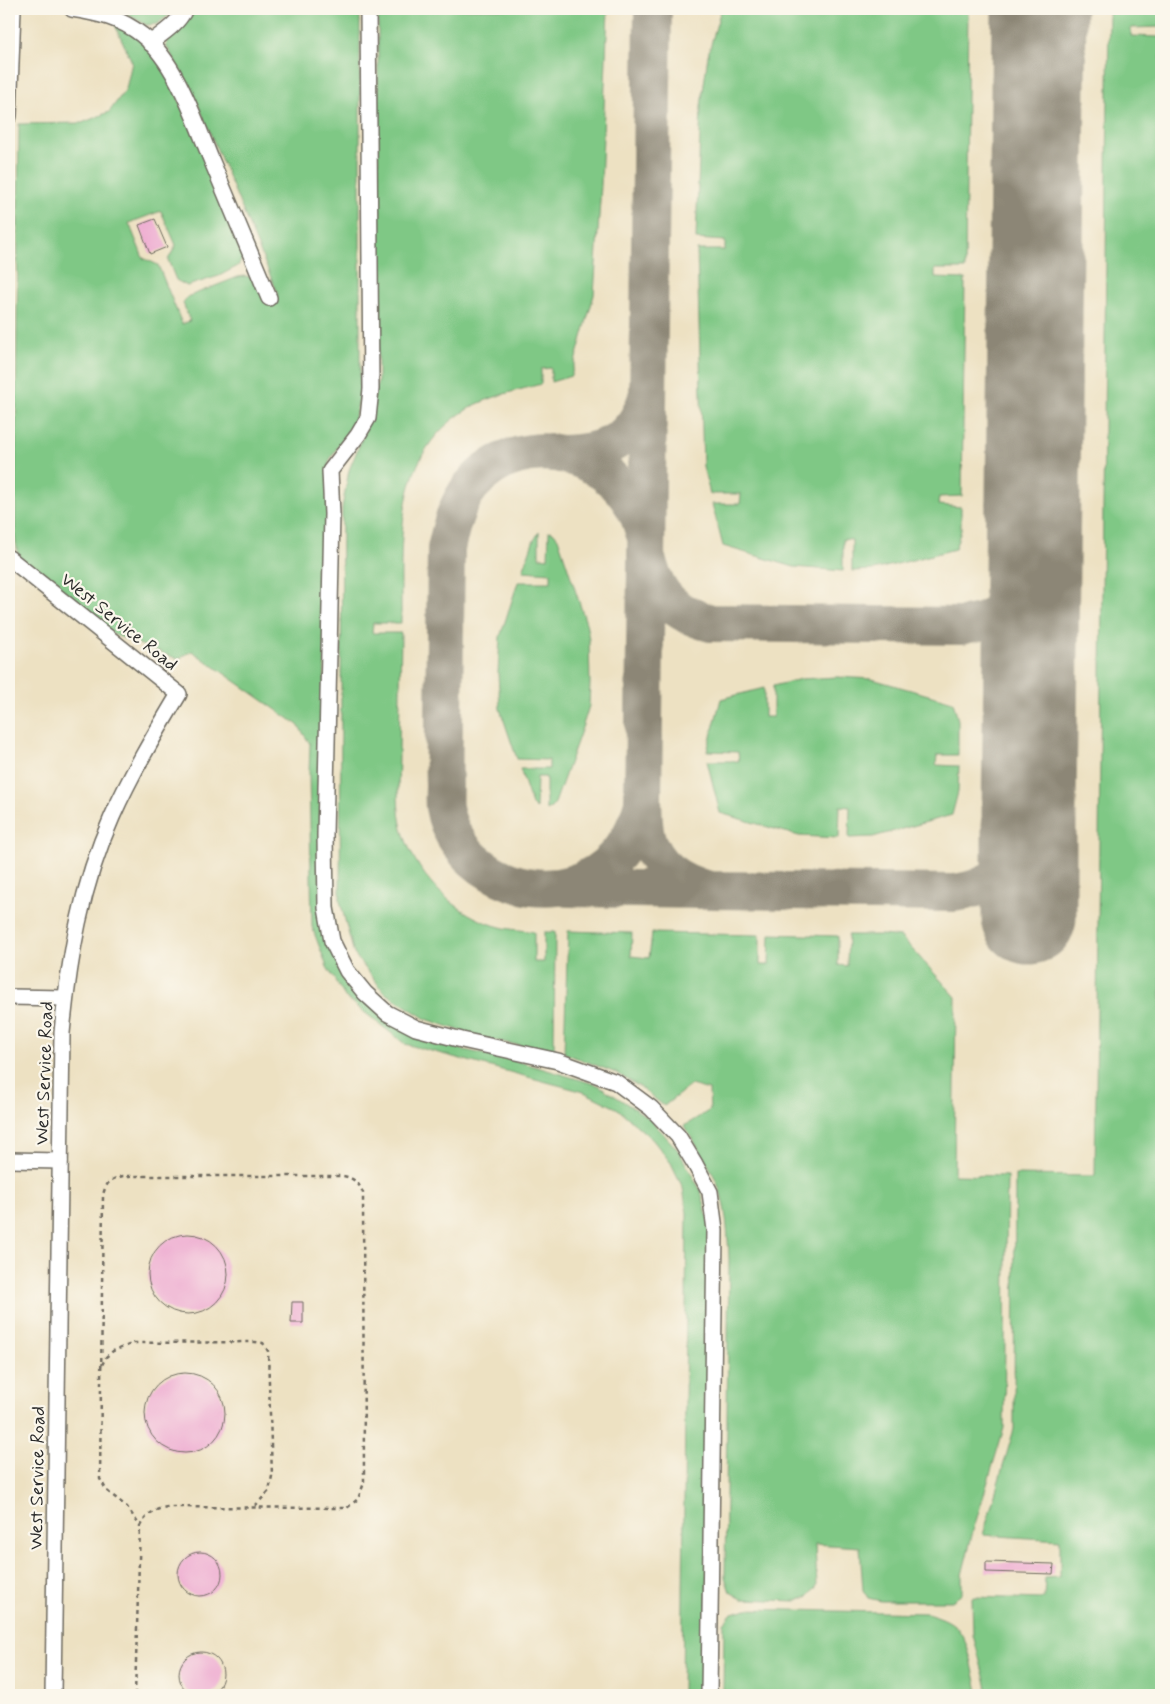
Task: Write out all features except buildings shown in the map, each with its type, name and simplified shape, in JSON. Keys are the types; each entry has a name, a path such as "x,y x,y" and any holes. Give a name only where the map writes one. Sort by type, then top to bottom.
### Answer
{"street":[{"path":"9,116 13,9"},
{"path":"72,9 103,14 128,24 150,42 165,58 187,101 269,298"},
{"path":"150,42 167,31 185,9"},
{"path":"368,9 371,389 368,418 358,435 330,471 332,514 325,835 326,908 332,941 347,970 365,993 387,1013 416,1028 558,1061 616,1082 651,1108 678,1136 710,1192 715,1230 709,1695"},
{"name":"West Service Road","path":"9,558 179,694 128,781 99,848 80,910 69,965 62,1034 53,1695"},
{"path":"9,997 65,998"},
{"path":"9,1160 60,1161"}],"path":[{"path":"135,1695 140,1526 147,1515 157,1508 168,1507 347,1508 358,1499 364,1482 363,1193 360,1185 352,1178 343,1176 142,1176 112,1178 106,1184 103,1195 100,1479 107,1490 128,1507 140,1526"},
{"path":"101,1365 113,1351 134,1344 263,1343 268,1351 272,1476 269,1492 254,1507"}],"green space":[{"path":"108,9 174,9 171,14 157,24 146,25 127,14"},
{"path":"195,9 360,9 360,395 354,421 329,461 323,744 336,958 413,1034 460,1049 520,1062 598,1085 649,1118 678,1150 701,1191 711,1231 706,1695 682,1695 687,1213 683,1188 671,1163 653,1140 618,1109 584,1092 405,1044 345,997 327,967 312,927 310,744 298,725 192,651 178,659 115,635 27,570 18,555 15,537 19,124 82,123 109,112 126,89 132,62 115,25 135,35 154,53 174,88 245,254 238,266 219,276 187,286 176,280 168,260 176,245 161,211 129,223 143,258 158,265 182,324 190,321 183,303 187,297 238,277 254,278 266,300 278,294 192,90 166,46 174,32"},
{"path":"378,9 608,9 601,185 594,295 571,376 551,382 551,368 541,369 541,384 475,405 447,424 428,447 414,472 402,530 401,623 373,623 372,633 401,633 398,797 399,815 407,842 426,876 453,903 469,914 486,922 504,928 534,932 534,962 544,962 544,932 555,932 554,1052 482,1038 426,1019 385,993 354,954 340,901 342,508 349,470 366,429 378,381"},
{"path":"721,9 968,9 965,269 935,269 935,278 965,279 962,496 939,497 938,505 961,507 961,530 955,549 874,570 852,571 852,540 843,539 843,571 794,567 723,546 712,504 740,504 741,494 710,494 703,467 697,250 725,250 725,241 696,239 701,106 708,55"},
{"path":"1109,9 1161,9 1161,27 1131,28 1131,36 1161,37 1161,1695 989,1695 973,1635 972,1597 1044,1599 1045,1578 1060,1577 1060,1540 983,1535 1014,1429 1015,1175 1095,1176"},
{"path":"549,531 553,532 558,538 586,623 589,639 590,684 589,706 583,725 555,803 546,810 546,777 537,777 536,809 532,805 520,769 549,769 549,760 517,759 500,709 498,673 500,637 518,582 551,582 551,573 523,571 533,542 539,532 539,557 548,558"},
{"path":"837,677 872,679 953,702 958,720 958,755 937,755 936,765 959,766 958,792 952,815 873,837 849,838 850,807 840,806 839,838 799,836 720,813 707,761 739,761 738,752 707,751 721,699 764,688 764,717 773,717 773,686 801,679"},
{"path":"568,931 632,933 631,956 649,958 652,933 760,935 760,965 769,965 770,934 838,936 838,965 847,966 848,935 901,937 956,997 954,1175 1007,1176 1004,1428 973,1531 962,1575 962,1594 952,1601 881,1601 868,1598 863,1590 860,1547 815,1544 817,1586 808,1597 796,1601 742,1599 730,1592 725,1577 729,1259 727,1226 718,1185 705,1159 684,1126 710,1110 709,1090 691,1085 664,1106 640,1087 616,1073 564,1053"},
{"path":"747,1609 927,1613 939,1617 955,1626 962,1635 969,1651 979,1695 723,1695 724,1623 732,1613"}],"taxiway":[{"path":"653,9 643,801 645,832 650,847 655,857 670,872 689,883 710,890 954,893 986,884 1008,867 1021,843 1029,811"},
{"path":"560,454 591,451 616,441 627,433 636,422 648,393"},
{"path":"643,803 633,830 618,854 608,864 585,879 571,884 551,888 530,887 510,881 491,872 474,860 460,845 450,827 444,807 444,760 446,549 458,508 471,486 493,467 518,456 544,452 570,456 595,467 616,483 633,505 644,532"},
{"path":"648,562 657,585 670,603 688,615 711,623 961,626 983,621 1000,611 1012,599 1021,583 1030,548 1033,493"},
{"path":"568,888 700,890"}],"runway":[{"path":"1029,917 1039,9"}]}
